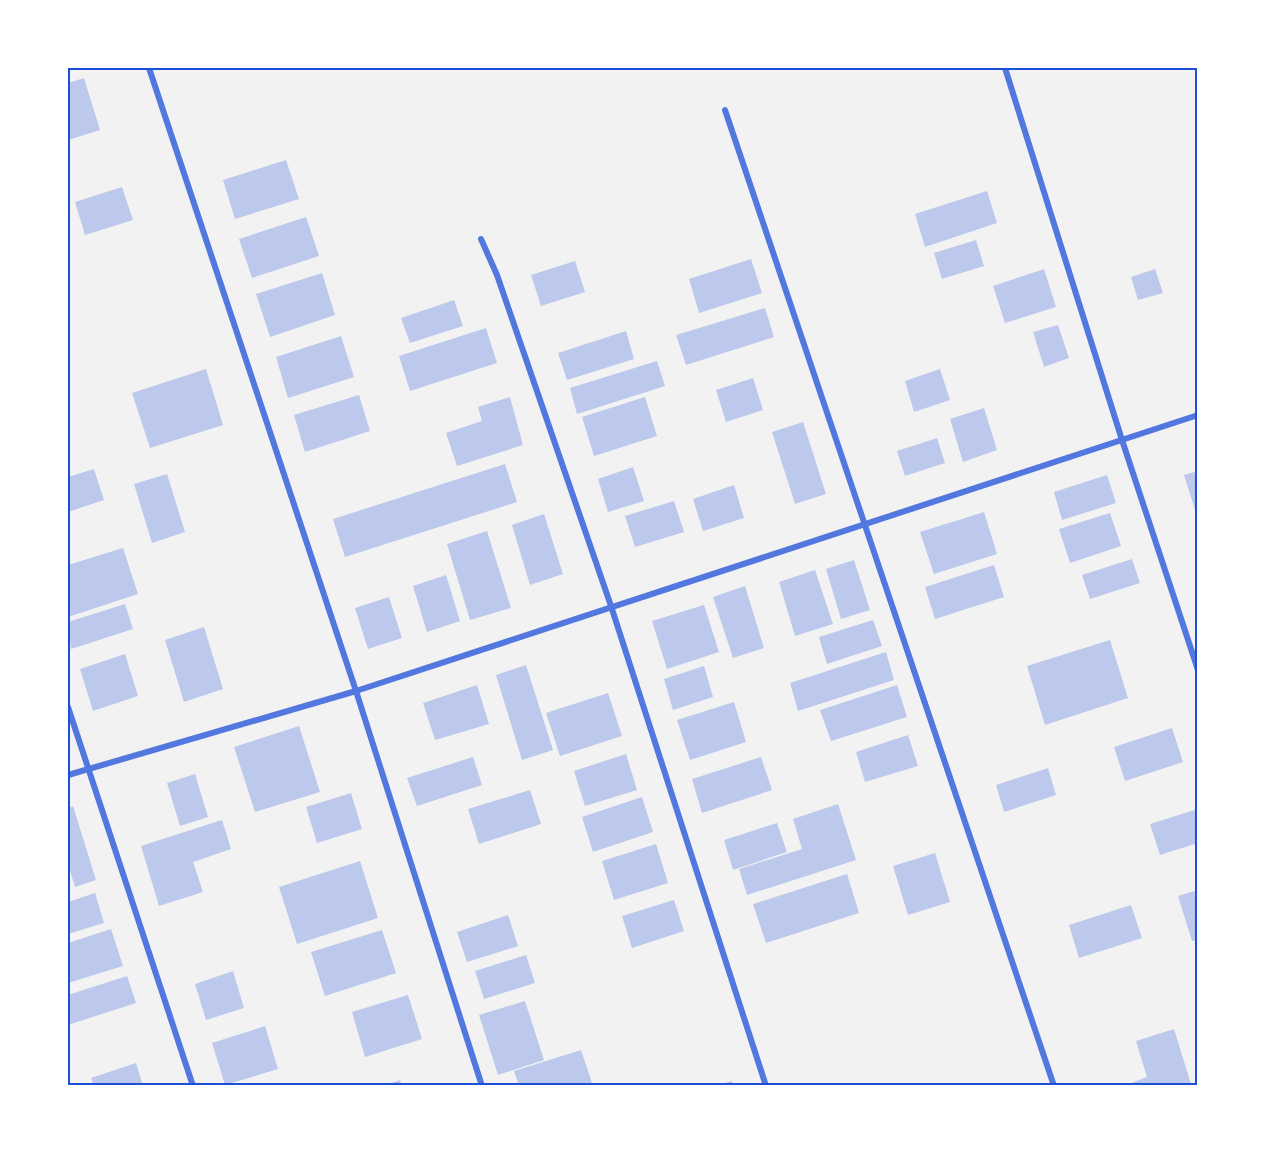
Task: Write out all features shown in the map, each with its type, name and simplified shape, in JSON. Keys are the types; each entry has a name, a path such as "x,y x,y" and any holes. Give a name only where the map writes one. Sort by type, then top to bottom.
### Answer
{"street":[{"path":"149,68 356,691 482,1086"},
{"path":"1005,68 1197,670"},
{"path":"725,110 1054,1086"},
{"path":"481,239 497,275 611,606 766,1086"},
{"path":"68,775 356,691 1197,415"},
{"path":"68,707 193,1086"}],"building":[{"path":"84,78 100,130 68,140 68,83"},
{"path":"286,160 299,199 235,219 223,180"},
{"path":"122,187 133,220 85,235 75,202"},
{"path":"987,191 997,223 925,247 915,214"},
{"path":"306,217 319,256 252,278 239,239"},
{"path":"976,240 984,266 942,279 934,253"},
{"path":"751,259 762,293 699,313 689,279"},
{"path":"575,261 585,292 541,306 531,275"},
{"path":"1044,269 1056,307 1005,323 993,286"},
{"path":"1155,269 1163,293 1138,300 1131,277"},
{"path":"322,273 335,315 270,337 256,294"},
{"path":"454,300 463,326 410,343 401,318"},
{"path":"765,308 774,337 686,365 676,335"},
{"path":"1058,325 1069,358 1044,367 1033,332"},
{"path":"486,328 497,363 410,391 399,356"},
{"path":"626,331 634,359 567,380 558,353"},
{"path":"341,336 354,377 288,398 276,357"},
{"path":"657,361 665,386 577,414 570,388"},
{"path":"206,369 223,425 150,448 132,393"},
{"path":"940,369 950,400 914,412 905,381"},
{"path":"753,378 763,410 726,422 716,390"},
{"path":"359,395 370,431 305,452 294,415"},
{"path":"510,397 523,445 457,466 446,433 482,421 478,407"},
{"path":"645,397 657,436 594,456 582,417"},
{"path":"984,408 997,450 963,462 950,419"},
{"path":"803,422 826,494 795,504 772,432"},
{"path":"937,438 945,463 905,476 897,451"},
{"path":"505,464 517,502 345,557 333,519"},
{"path":"633,467 644,501 608,512 598,479"},
{"path":"94,469 104,500 68,512 68,477"},
{"path":"1198,471 1198,516 1197,516 1184,475"},
{"path":"167,474 185,532 152,543 134,484"},
{"path":"1107,475 1116,503 1062,520 1054,492"},
{"path":"734,485 744,518 703,531 693,499"},
{"path":"674,501 684,532 635,547 625,516"},
{"path":"984,512 997,554 934,574 920,532"},
{"path":"1110,513 1121,546 1070,563 1059,529"},
{"path":"544,514 563,574 530,585 512,525"},
{"path":"487,531 511,608 470,620 447,544"},
{"path":"123,548 138,594 68,617 68,565"},
{"path":"1132,559 1140,583 1090,599 1082,575"},
{"path":"854,560 870,610 841,619 826,569"},
{"path":"994,565 1004,597 935,619 925,587"},
{"path":"815,570 833,624 795,636 779,582"},
{"path":"446,575 460,621 427,632 413,586"},
{"path":"745,586 764,648 733,658 713,597"},
{"path":"389,597 402,638 368,649 355,608"},
{"path":"125,604 133,629 71,649 68,622"},
{"path":"704,605 719,652 667,669 652,621"},
{"path":"873,620 882,646 827,664 819,637"},
{"path":"204,627 223,689 184,702 165,640"},
{"path":"1110,640 1128,698 1045,725 1027,666"},
{"path":"886,652 894,680 798,711 790,683"},
{"path":"125,654 138,696 93,711 80,669"},
{"path":"526,665 553,750 522,760 496,675"},
{"path":"704,666 713,697 673,710 664,679"},
{"path":"477,685 489,724 435,740 423,703"},
{"path":"897,685 907,717 831,741 820,710"},
{"path":"608,693 622,736 560,756 546,713"},
{"path":"734,702 746,742 690,760 677,720"},
{"path":"299,726 320,792 255,812 234,747"},
{"path":"1172,728 1183,762 1125,781 1114,747"},
{"path":"908,735 918,766 865,782 856,752"},
{"path":"626,754 637,790 585,806 574,771"},
{"path":"473,757 482,785 417,806 407,778"},
{"path":"761,757 772,790 702,813 692,779"},
{"path":"1048,768 1056,795 1004,812 996,785"},
{"path":"195,774 208,817 180,826 167,783"},
{"path":"530,790 541,824 479,844 468,809"},
{"path":"351,793 362,829 317,843 306,807"},
{"path":"642,797 653,832 593,852 582,817"},
{"path":"838,804 856,860 747,895 739,869 802,849 793,819"},
{"path":"73,806 96,880 75,887 68,864 68,808"},
{"path":"1198,809 1198,843 1160,855 1150,824"},
{"path":"222,820 231,849 193,862 203,892 159,906 141,846"},
{"path":"777,823 787,852 733,870 724,840"},
{"path":"656,844 668,883 614,900 602,861"},
{"path":"935,853 950,902 908,915 893,866"},
{"path":"360,861 378,918 297,944 279,887"},
{"path":"847,874 859,913 766,943 753,904"},
{"path":"1198,890 1198,940 1192,941 1178,896"},
{"path":"95,893 104,923 68,934 68,902"},
{"path":"674,900 684,931 632,948 622,916"},
{"path":"1131,905 1142,938 1079,958 1069,925"},
{"path":"508,915 518,946 467,962 457,932"},
{"path":"111,929 123,966 68,983 68,943"},
{"path":"382,930 396,973 325,996 311,952"},
{"path":"526,955 535,983 484,999 475,971"},
{"path":"233,971 244,1008 206,1020 195,984"},
{"path":"127,976 136,1003 68,1025 68,995"},
{"path":"408,995 422,1039 365,1057 352,1012"},
{"path":"525,1001 544,1060 498,1075 479,1015"},
{"path":"265,1026 278,1069 225,1085 212,1043"},
{"path":"1174,1029 1191,1084 1198,1082 1198,1086 1123,1086 1147,1077 1136,1041"},
{"path":"581,1050 593,1086 519,1086 514,1071"},
{"path":"136,1063 143,1086 94,1086 91,1078"},
{"path":"400,1080 402,1086 385,1086 385,1085"},
{"path":"732,1081 733,1086 718,1086 718,1085"}]}
